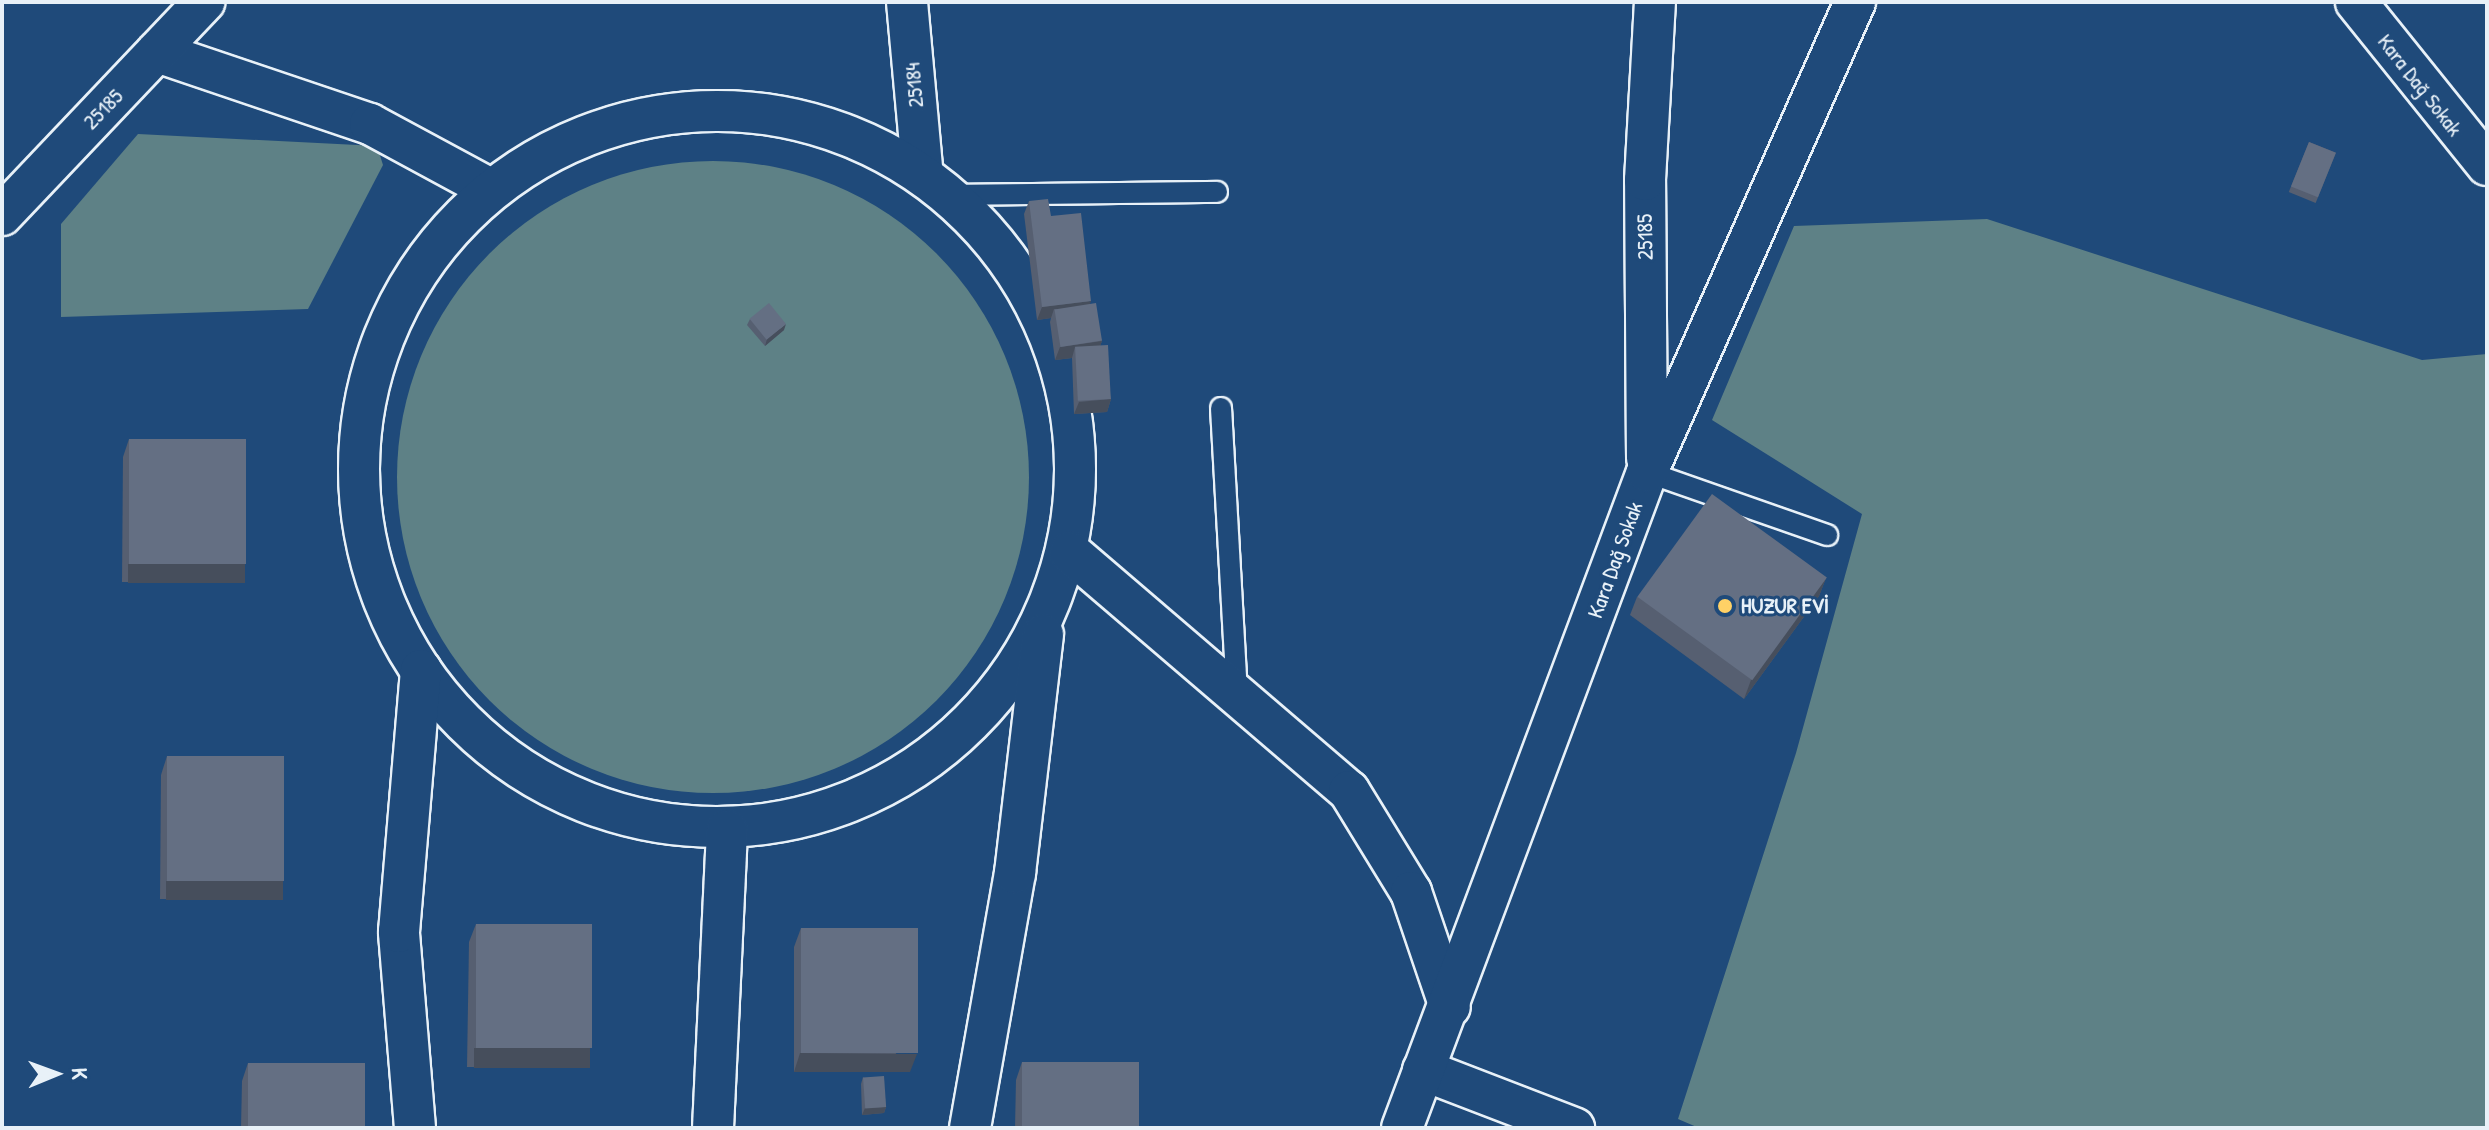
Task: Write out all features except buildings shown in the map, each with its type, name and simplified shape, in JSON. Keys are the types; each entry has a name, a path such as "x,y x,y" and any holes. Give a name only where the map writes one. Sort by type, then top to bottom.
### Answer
{"street":[{"name":"25185","path":"2,215 204,2"},
{"name":"25184","path":"907,2 922,168"},
{"name":"25185","path":"1647,472 1645,180 1655,2"},
{"name":"Kara Dağ Sokak","path":"1402,1128 1450,1007 1647,472 1855,2"},
{"name":"Kara Dağ Sokak","path":"2356,2 2487,165"},
{"path":"157,52 370,124 490,189"},
{"path":"970,1128 1015,873 1044,627 1070,552 1071,460 1045,362 1008,271 956,195 922,168 853,132 779,111 702,107 626,118 554,146 490,189 419,268 374,365 361,455 375,575 421,670 480,738 553,789 638,820 727,830 824,815 914,773 989,709 1044,627"},
{"path":"1070,552 1237,697 1309,750 1367,814 1424,921 1450,1007"},
{"path":"415,1128 399,932 421,670"},
{"path":"713,1128 727,830"},
{"path":"1423,1070 1574,1128"}],"lane":[{"path":"956,195 1217,192"},
{"path":"1221,408 1237,697"},
{"path":"1647,472 1827,535"}],"green space":[{"path":"138,134 377,146 383,165 308,309 61,317 61,224"},
{"path":"713,161 775,167 834,185 888,215 936,254 975,302 1005,356 1023,415 1029,477 1023,539 1005,598 975,652 936,700 888,739 834,769 775,787 713,793 651,787 592,769 538,739 490,700 451,652 421,598 403,539 397,477 403,415 421,356 451,302 490,254 538,215 592,185 651,167"},
{"path":"1987,219 2422,360 2487,354 2487,1128 1699,1128 1678,1119 1796,753 1862,514 1712,420 1794,226"}],"place":[{"name":"HUZUR EVİ","path":"1725,606"}]}
